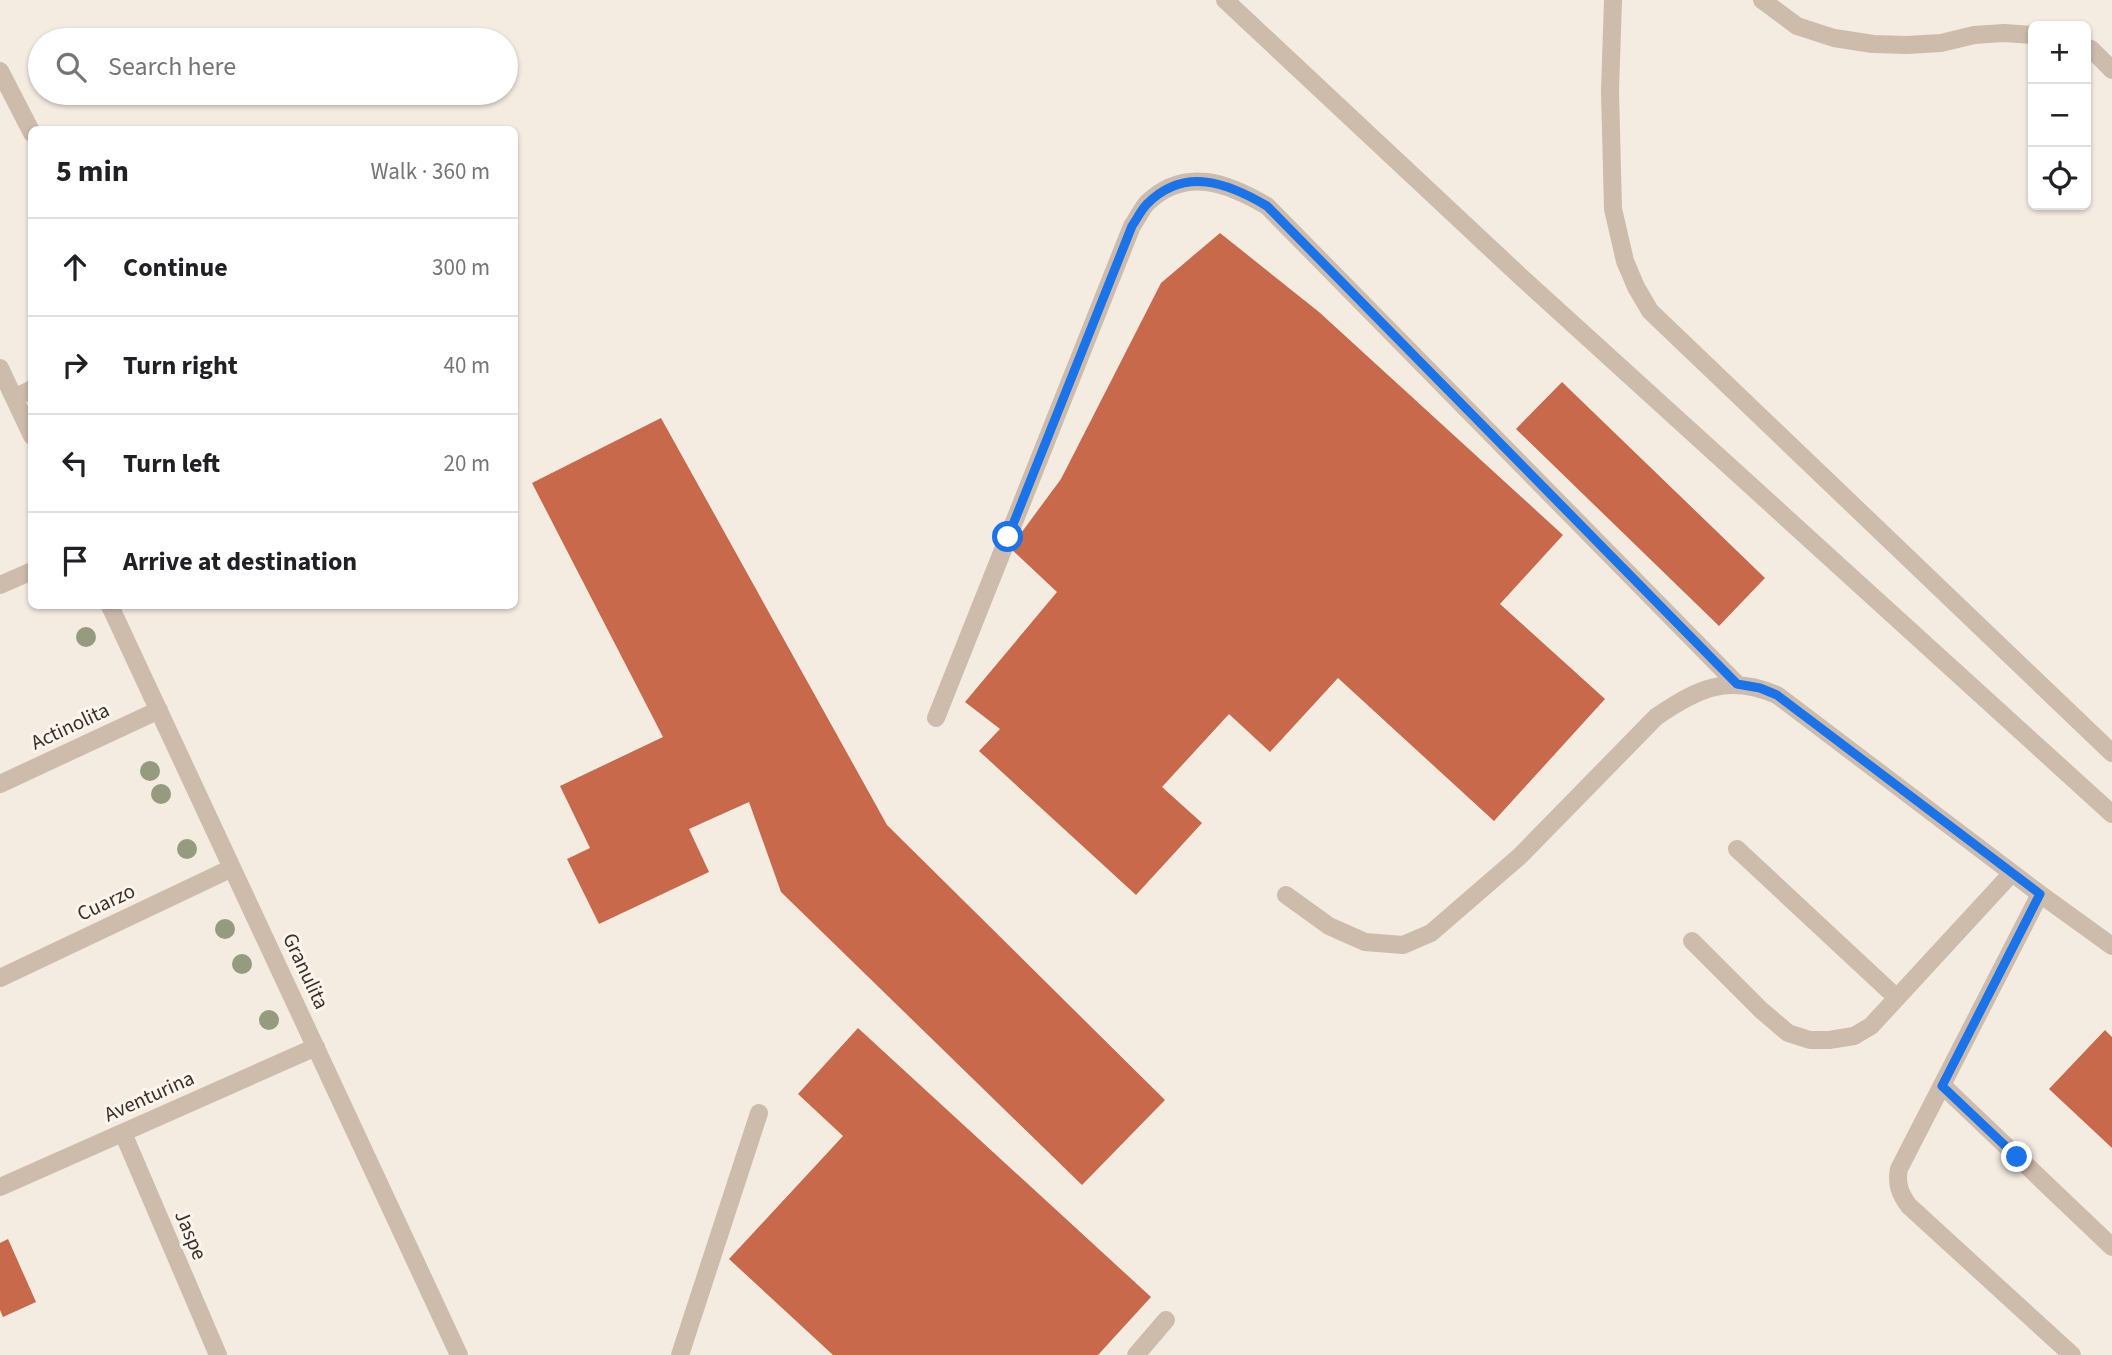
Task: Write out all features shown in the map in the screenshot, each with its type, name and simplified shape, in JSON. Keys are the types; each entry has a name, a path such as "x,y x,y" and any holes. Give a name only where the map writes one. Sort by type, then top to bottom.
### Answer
{"street":[{"path":"1225,0 1520,276 2112,814"},
{"path":"1613,0 1610,91 1613,209 1625,261 1650,311 2112,752"},
{"path":"1762,0 1797,26 1834,38 1873,44 1907,46 1974,35 2028,35"},
{"path":"2091,49 2112,70"},
{"path":"0,71 28,126"},
{"path":"936,718 1132,226 1146,205 1162,192 1181,183 1199,181 1224,184 1267,206 1737,684"},
{"path":"1,374 28,428"},
{"path":"14,398 28,392"},
{"path":"0,585 28,572"},
{"name":"Granulita","path":"111,609 459,1355"},
{"path":"1286,895 1329,926 1365,942 1403,945 1431,933 1520,856 1656,717 1680,700 1707,688 1737,684 1760,688 1777,695 2112,946"},
{"name":"Actinolita","path":"0,784 159,710"},
{"path":"1737,849 1898,998"},
{"name":"Cuarzo","path":"0,978 232,868"},
{"path":"1692,941 1788,1033 1810,1040 1854,1037 1871,1026 1898,998 2012,873"},
{"path":"2040,894 1899,1169 1898,1189 1902,1197 2072,1355"},
{"name":"Aventurina","path":"0,1187 316,1047"},
{"path":"1942,1086 2112,1247"},
{"path":"680,1355 759,1113"},
{"name":"Jaspe","path":"122,1133 218,1355"},
{"path":"1136,1355 1166,1320"}],"building":[{"path":"1220,233 1319,312 1563,535 1500,604 1605,699 1494,821 1338,678 1270,752 1229,714 1162,787 1202,823 1136,895 979,751 1000,729 965,702 1057,592 1010,548 1061,479 1161,283"},
{"path":"1562,382 1765,578 1719,626 1516,429"},
{"path":"661,418 887,825 1165,1100 1082,1185 781,892 749,802 689,829 709,872 599,924 567,859 590,848 560,786 663,737 532,483"},
{"path":"858,1028 1151,1297 1098,1355 833,1355 729,1259 843,1136 798,1094"},
{"path":"2105,1030 2112,1037 2112,1148 2049,1089"},
{"path":"8,1239 36,1302 3,1317 0,1310 0,1243"}],"route":[{"path":"1008,537 1132,226 1146,205 1162,192 1181,183 1199,181 1224,184 1267,206 1737,684 1760,688 1777,695 2040,894 1942,1086 2017,1157"}]}
